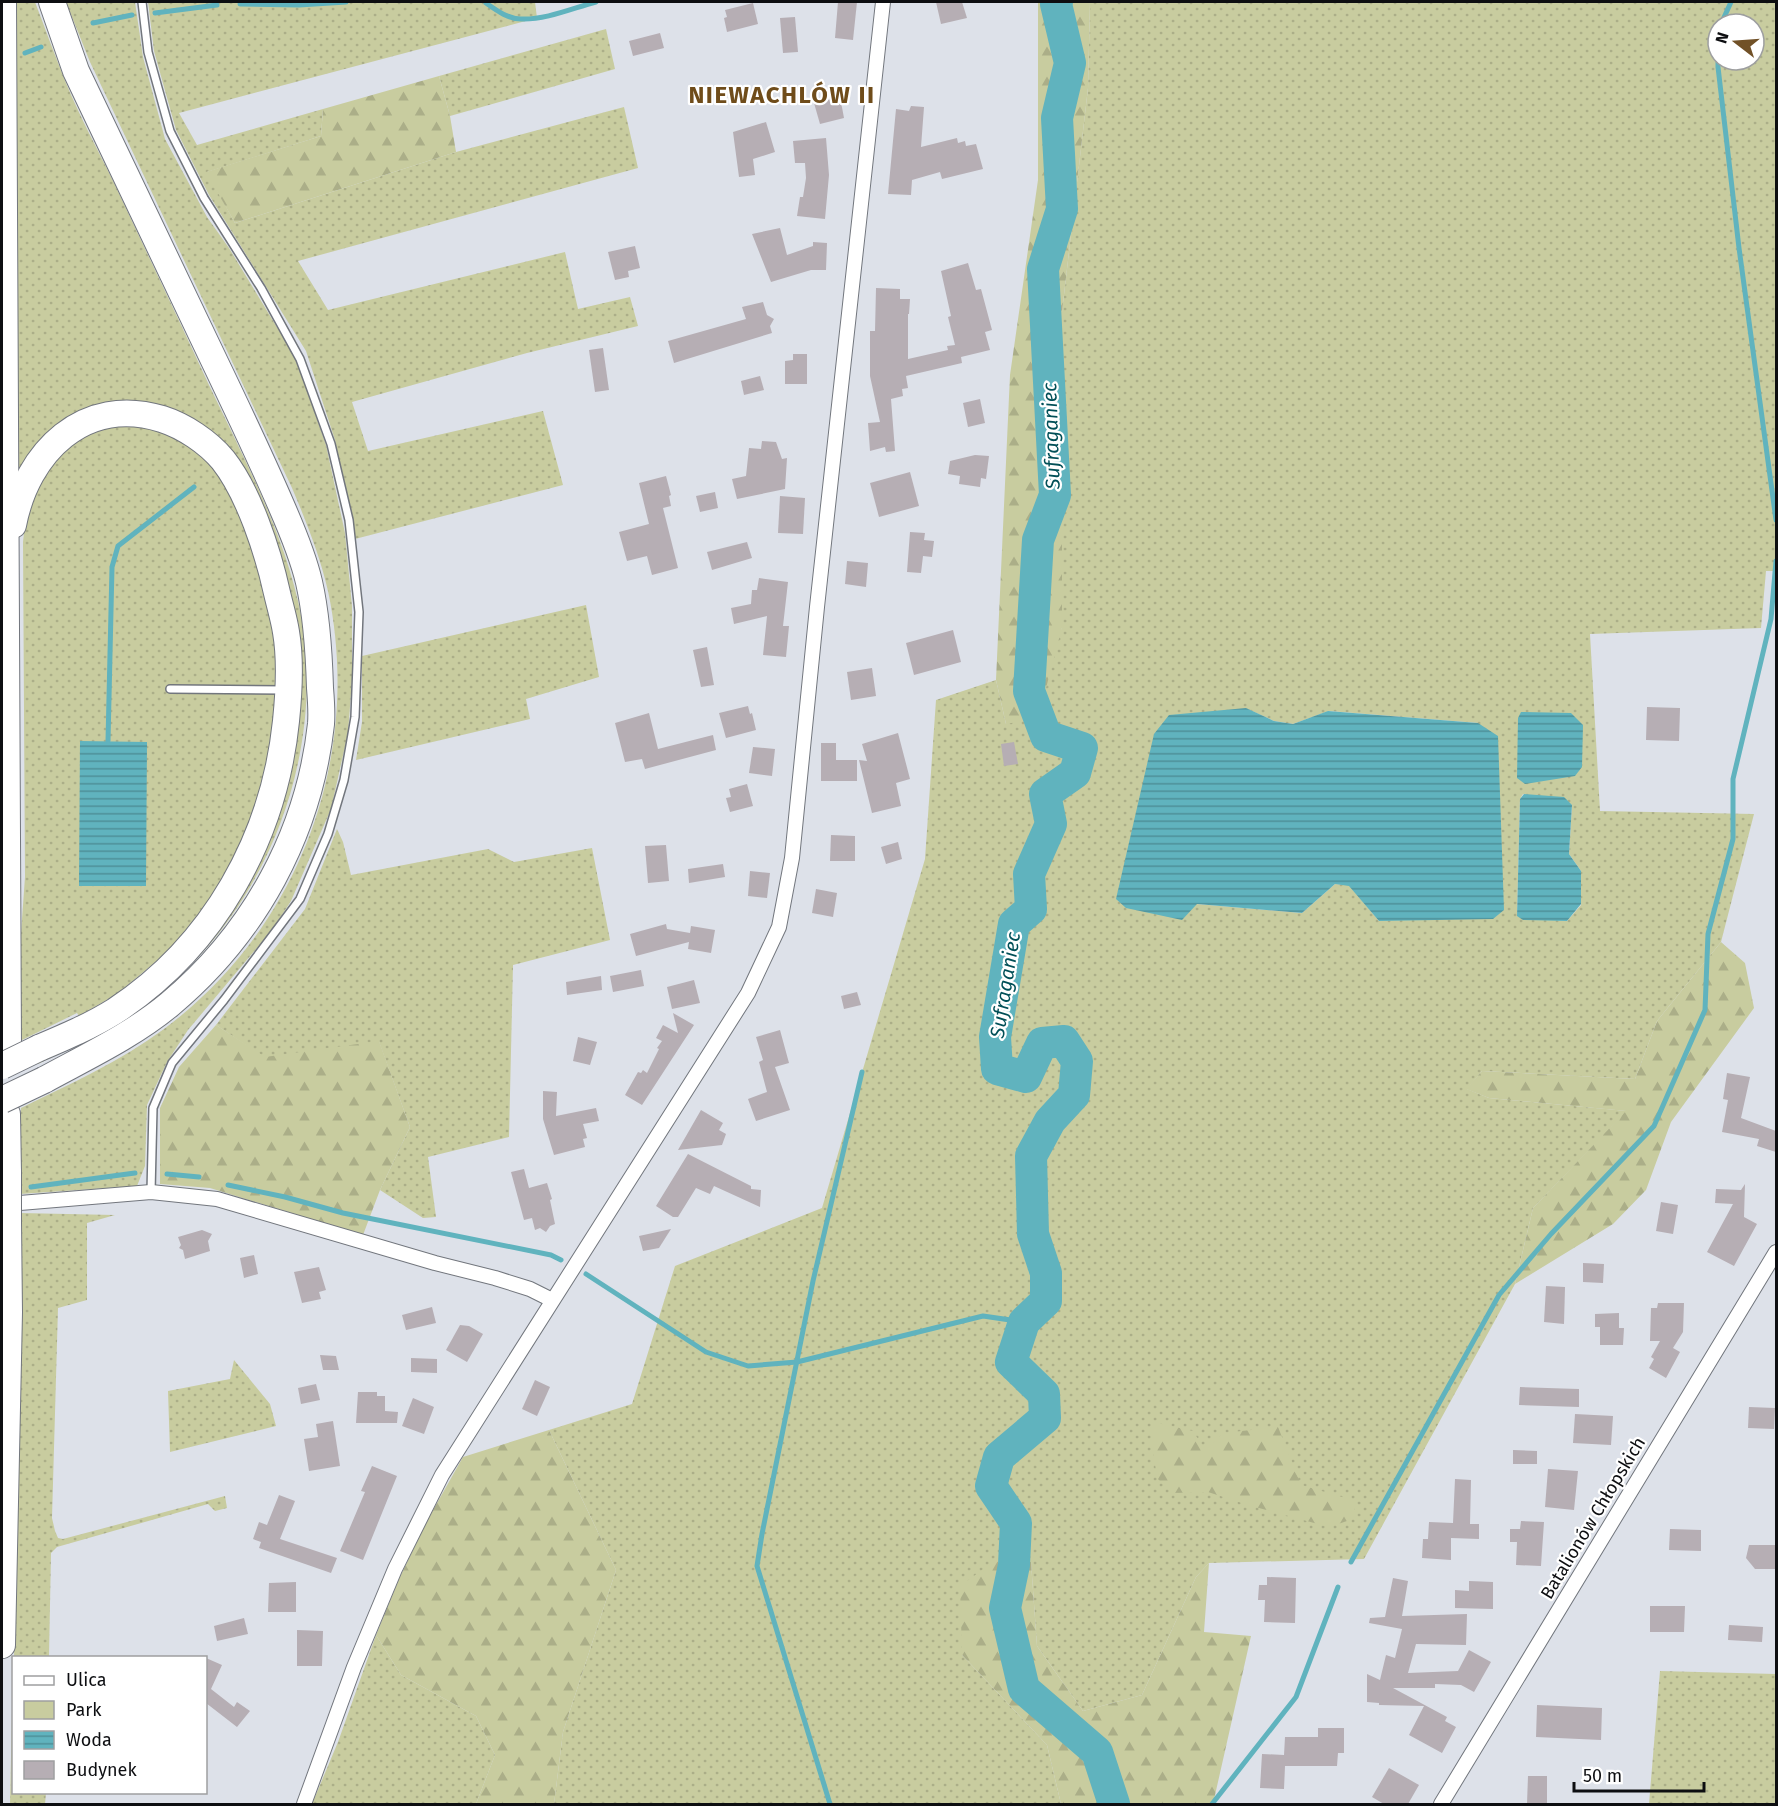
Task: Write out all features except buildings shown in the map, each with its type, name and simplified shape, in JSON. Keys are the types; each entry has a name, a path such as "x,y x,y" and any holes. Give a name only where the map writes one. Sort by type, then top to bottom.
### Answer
{"highway":[{"path":"3,2 6,564 5,1056 39,1048 115,1011 148,986 181,955 214,918 241,875 261,829 277,779 289,690 286,634 274,578 245,499 223,460 191,433 171,422 127,412 102,416 83,423 65,434 49,448 34,469 26,486 15,519 6,564"},
{"path":"2,1645 9,1324 14,1213 8,1173 4,1107 44,1080 135,1029 169,1005 204,973 238,933 266,894 299,819 312,774 321,722 319,647 309,582 295,539 266,470 76,71 52,2"}],"street":[{"path":"304,1804 354,1667 413,1530 442,1475 748,993 771,946 784,907 792,858 883,2"},
{"path":"14,1213 151,1192 217,1199 435,1263 495,1278 530,1289 552,1300"},
{"name":"Batalionów Chłopskich","path":"1441,1804 1776,1252"}],"lane":[{"path":"142,2 148,52 170,131 204,198 261,288 300,359 331,444 349,520 359,612 355,717 344,780 328,834 300,899 224,1000 172,1063 153,1108 151,1192"},
{"path":"170,688 289,690"}],"green space":[{"path":"9,2 35,2 77,108 266,506 298,601 304,633 307,687 302,741 290,794 271,845 246,894 215,938 178,977 125,1019 38,1064 39,1057 166,978 288,776 276,550 173,410 151,404 125,401 98,404 60,426 14,493"},
{"path":"66,2 135,2 143,57 165,139 207,217 229,248 295,357 326,445 345,533 352,606 352,680 348,733 331,809 291,901 272,930 188,1030 167,1062 147,1105 145,1166 137,1186 20,1194 18,1150 21,1108 113,1062 148,1041 212,988 252,941 285,890 310,834 327,775 336,715 337,653 328,591 307,526 292,488 90,62"},
{"path":"148,2 535,2 537,18 179,113 197,145 323,109 321,136 207,172 235,223 456,152 624,107 638,168 298,261 328,310 565,252 578,309 630,297 638,326 527,353 352,402 368,451 543,411 563,485 355,539 335,440 306,351 209,195 176,130 154,51"},
{"path":"1038,2 1090,2 1088,88 1062,312 1062,628 1038,718 1006,724 996,680 1010,375 1038,180"},
{"path":"1090,2 1776,2 1776,571 1766,571 1761,628 1590,634 1600,811 1754,814 1721,942 1657,1021 1635,1079 1482,1071 1467,1089 1489,1098 1627,1111 1533,1208 1515,1284 1364,1559 1209,1563 1196,1577 1142,1695 1083,1711 1037,1646 1031,1562 962,1655 1047,1745 1061,1804 554,1804 563,1732 616,1570 549,1430 632,1404 675,1266 822,1208 925,859 936,700 996,680 1006,724 1062,628 1062,312 1088,88","holes":["1245,708 1274,721 1293,724 1329,711 1478,723 1379,921 1349,885 1335,884 1302,913 1197,904","1523,794 1572,805 1569,854 1581,871 1581,905 1567,921 1517,916 1520,799"]},
{"path":"606,29 615,69 450,116 439,76"},
{"path":"439,76 450,116 456,152 235,223 206,172 321,136 323,109"},
{"path":"129,421 171,433 202,455 217,471 236,505 253,542 278,645 277,733 257,813 214,895 171,949 117,994 79,1016 77,1013 18,1042 17,989 25,877 23,542 26,515 43,473 75,438"},
{"path":"586,605 599,677 526,699 530,719 356,760 362,722 362,656"},
{"path":"337,829 343,842 351,875 488,849 514,862 592,848 610,940 513,965 509,1137 428,1157 436,1217 423,1218 380,1190 410,1127 379,1042 265,1058 216,1025 305,909"},
{"path":"1721,942 1745,963 1754,1008 1671,1122 1646,1190 1613,1224 1515,1284 1533,1208 1626,1111 1489,1098 1466,1089 1482,1071 1635,1079 1657,1021"},
{"path":"216,1025 265,1057 379,1041 410,1127 380,1190 363,1235 210,1188 160,1184 160,1108 179,1067"},
{"path":"20,1213 115,1215 87,1223 87,1300 58,1308 52,1518 55,1531 58,1538 63,1539 225,1496 227,1508 215,1511 208,1504 57,1547 51,1553 49,1656 14,1656"},
{"path":"234,1360 270,1404 276,1426 170,1452 168,1391 230,1379"},
{"path":"1153,1422 1193,1431 1205,1450 1223,1433 1278,1427 1301,1485 1356,1501 1353,1519 1329,1527 1208,1492 1172,1493 1157,1478 1152,1442"},
{"path":"549,1430 616,1570 563,1732 554,1804 476,1804 495,1755 476,1716 401,1675 376,1635 399,1579 428,1519 463,1457"},
{"path":"1007,1552 1031,1562 1037,1646 1083,1711 1142,1695 1196,1577 1209,1563 1204,1632 1251,1636 1213,1804 1061,1804 1047,1745 962,1655 960,1586"},
{"path":"376,1635 401,1675 476,1716 495,1755 476,1804 312,1804 338,1742"},
{"path":"1660,1671 1776,1674 1776,1804 1649,1804"},
{"path":"12,1711 12,1794 46,1794 45,1804 10,1804"}],"water":[{"path":"1246,708 1274,721 1293,724 1328,711 1478,723 1498,736 1504,910 1493,919 1379,921 1349,886 1335,884 1302,913 1197,904 1182,920 1126,908 1116,899 1154,734 1169,715"},
{"path":"1521,712 1571,713 1583,725 1582,767 1575,776 1525,784 1517,778 1518,718"},
{"path":"80,741 147,742 146,886 79,886"},
{"path":"1524,794 1564,797 1572,805 1569,854 1581,871 1581,904 1567,921 1523,920 1517,916 1520,799"}],"waterway":[{"path":"240,4 299,5 346,2"},
{"path":"486,3 507,16 516,19 530,19 550,16 596,2"},
{"name":"Sufraganiec","path":"1057,2 1070,63 1057,118 1062,209 1043,269 1055,495 1038,540 1029,691 1046,736 1082,748 1075,773 1045,794 1051,824 1029,874 1031,909 1014,924 995,1037 997,1069 1026,1077 1042,1043 1064,1041 1077,1061 1074,1095 1050,1121 1031,1156 1033,1234 1046,1273 1046,1301 1024,1322 1011,1362 1044,1394 1045,1418 999,1457 991,1486 1016,1523 1014,1565 1005,1608 1024,1689 1097,1752 1114,1804"},
{"path":"1726,12 1731,2"},
{"path":"155,13 217,5"},
{"path":"93,23 132,15"},
{"path":"25,53 41,47"},
{"path":"1719,72 1739,248 1776,520"},
{"path":"108,741 112,567 118,546 194,487"},
{"path":"1351,1562 1499,1295 1551,1234 1654,1126 1705,1010 1708,934 1733,839 1733,779 1771,619 1776,561"},
{"path":"830,1804 757,1566 813,1281 862,1072"},
{"path":"31,1187 135,1173"},
{"path":"167,1174 199,1177"},
{"path":"228,1185 285,1197 343,1213 551,1255 561,1260"},
{"path":"586,1274 706,1352 748,1366 797,1362 983,1316 1024,1322"},
{"path":"1212,1804 1296,1697 1338,1587"}],"district":[{"name":"NIEWACHLÓW II","path":"782,95"}]}
